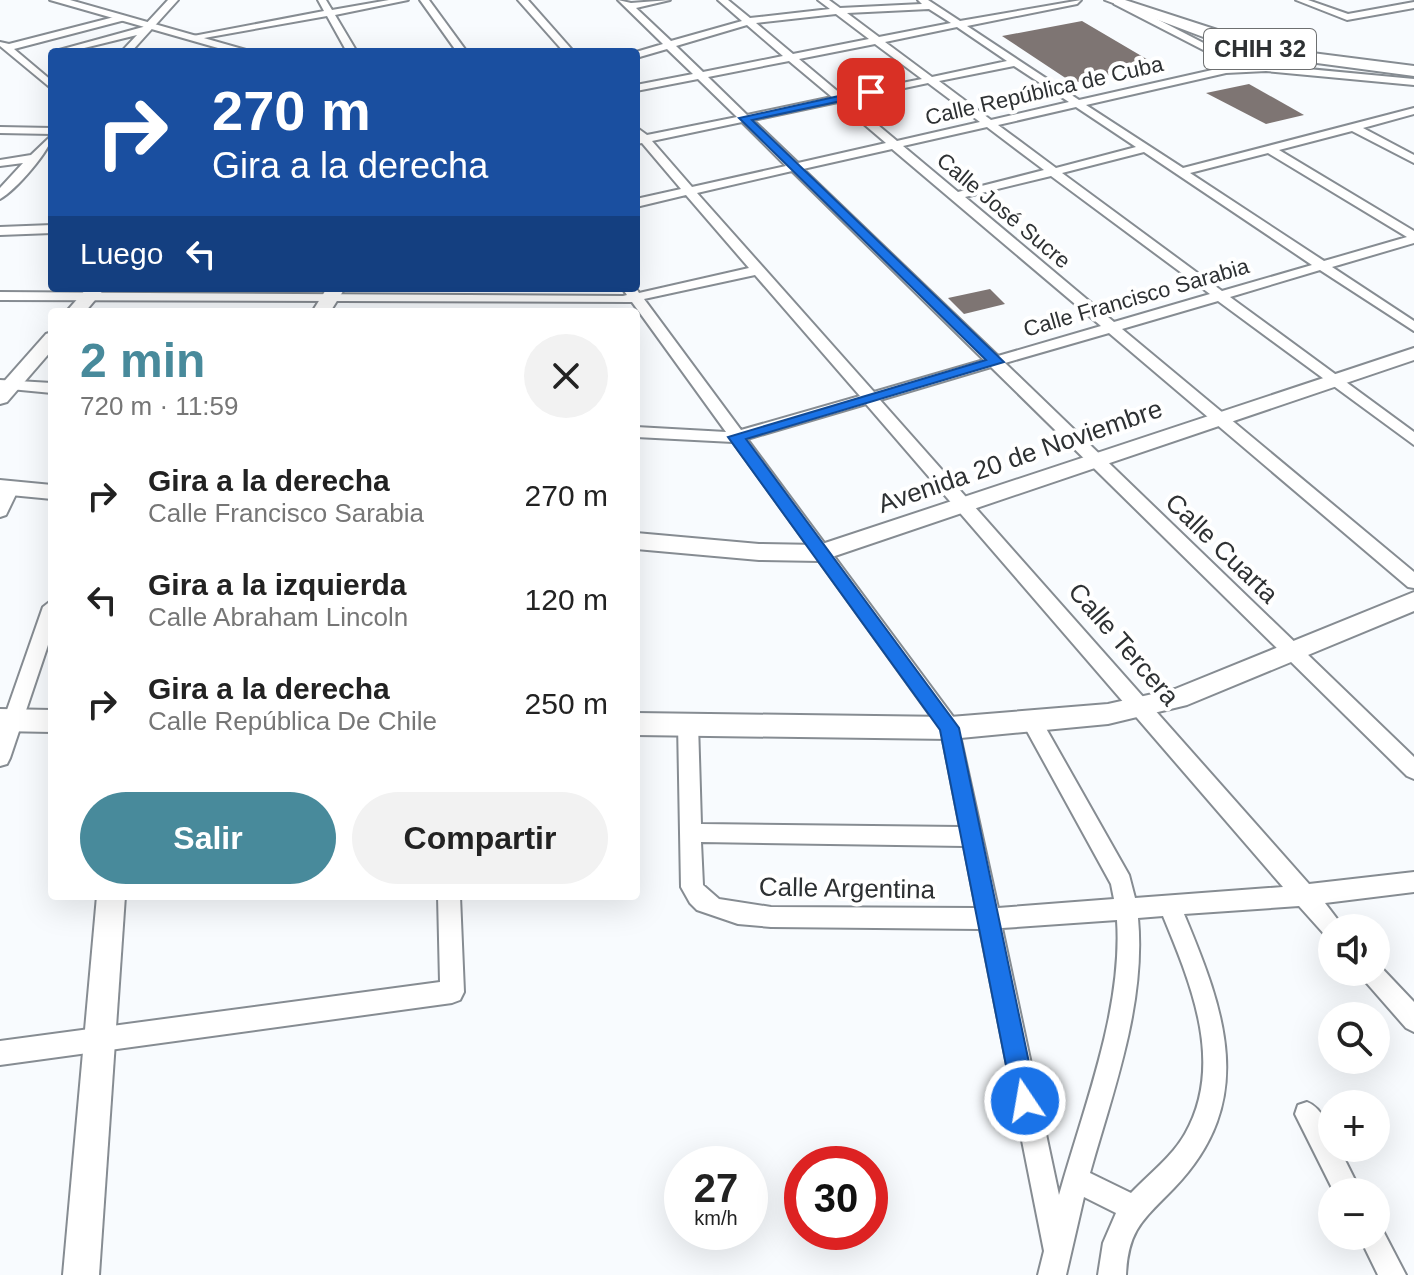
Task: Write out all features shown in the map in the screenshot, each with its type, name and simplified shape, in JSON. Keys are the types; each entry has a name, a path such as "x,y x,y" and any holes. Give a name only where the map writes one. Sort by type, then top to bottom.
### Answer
{"main road":[{"path":"1150,0 1179,19"},
{"name":"CHIH 32","path":"1119,1 1295,51 1414,69"},
{"name":"CHIH 32","path":"1119,1 1211,35 1272,52 1414,69"}],"street":[{"path":"56,0 223,48"},
{"path":"130,48 173,0"},
{"path":"322,0 350,48"},
{"path":"193,37 404,0"},
{"path":"424,0 459,48"},
{"path":"523,0 565,48"},
{"path":"626,3 665,0"},
{"name":"Calle José Sucre","path":"723,0 1414,582"},
{"path":"823,0 1414,440"},
{"path":"1300,0 1343,16 1414,4"},
{"path":"1402,0 1414,4"},
{"path":"640,87 1077,1"},
{"name":"Calle República de Cuba","path":"1119,1 1218,54 1227,62 1226,70"},
{"name":"Calle Cuarta","path":"626,3 1414,770"},
{"path":"640,54 750,21 926,3 1414,327"},
{"path":"4,46 122,18"},
{"path":"73,48 149,27"},
{"path":"4,46 48,82"},
{"path":"24,61 48,55"},
{"path":"640,137 1017,62"},
{"name":"Calle República de Cuba","path":"640,202 1226,70 1266,68 1414,82"},
{"path":"1182,172 1414,111"},
{"path":"1354,127 1414,160"},
{"path":"0,130 48,131"},
{"name":"Calle Tercera","path":"640,138 690,191 1321,914"},
{"path":"0,195 48,142"},
{"path":"956,196 1147,148"},
{"path":"1270,149 1414,237"},
{"path":"0,163 48,155"},
{"path":"0,231 48,229"},
{"name":"Calle Francisco Sarabia","path":"640,432 736,437 1414,237"},
{"path":"640,292 759,270"},
{"path":"0,296 92,292 329,299 458,297 580,306 633,293 950,728 1057,1250"},
{"path":"78,308 92,292"},
{"path":"451,308 458,297"},
{"path":"4,389 48,342"},
{"name":"Avenida 20 de Noviembre","path":"640,541 759,552 820,553 1414,354"},
{"path":"4,389 48,388"},
{"path":"0,511 5,488 48,492"},
{"path":"640,724 950,728 1032,722 1143,708 1178,698 1414,601"},
{"path":"0,758 7,720 48,617"},
{"path":"7,720 48,721"},
{"path":"1032,722 1104,847 1121,882 1129,910 1128,978 1121,1012 1052,1275"},
{"name":"Calle Argentina","path":"688,723 693,891 699,899 715,908 771,917 988,919 1170,907 1414,882"},
{"path":"691,833 974,837"},
{"path":"81,1275 111,900"},
{"path":"0,1053 452,992 449,900"},
{"path":"1112,1275 1117,1236 1132,1207 1188,1153 1208,1122 1217,1076 1216,1034 1202,984 1170,907"},
{"path":"1384,986 1414,1020"},
{"path":"1307,1114 1341,1178"},
{"path":"1076,1180 1132,1207"},
{"path":"1379,1250 1392,1275"}],"building":[{"path":"1082,21 1150,61 1107,70 1114,74 1073,83 1002,36"},
{"path":"1249,84 1304,115 1266,124 1206,93"},
{"path":"990,289 1005,304 964,314 948,298"}],"route":[{"path":"871,92 745,118 996,362 736,437 950,728 1025,1101"}]}
